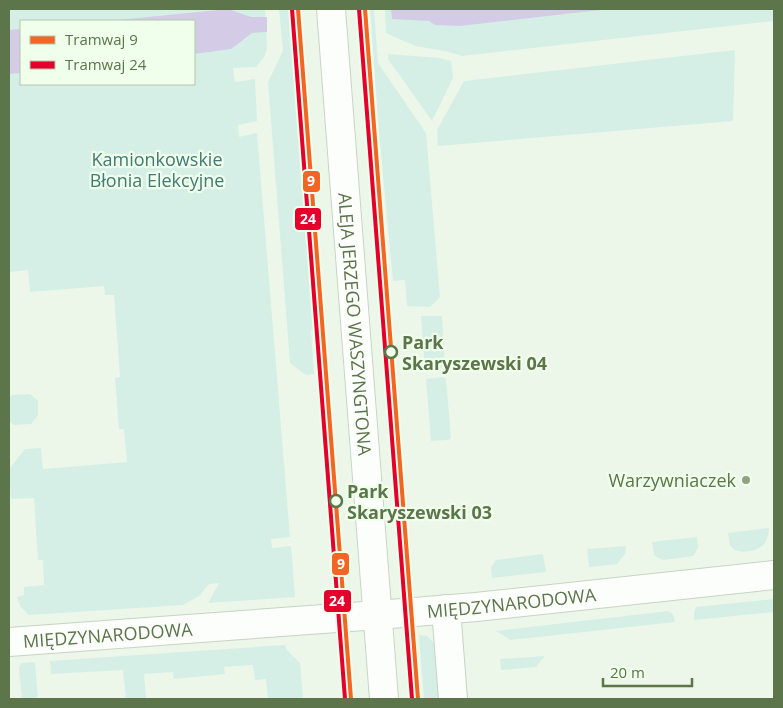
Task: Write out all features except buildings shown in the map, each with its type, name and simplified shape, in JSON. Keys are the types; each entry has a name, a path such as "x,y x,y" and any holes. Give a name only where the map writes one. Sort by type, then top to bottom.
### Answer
{"street":[{"name":"ALEJA JERZEGO WASZYNGTONA","path":"331,9 384,699"},
{"name":"MIĘDZYNARODOWA","path":"9,642 378,615 774,575"},
{"path":"446,609 453,699"}],"green space":[{"name":"Kamionkowskie Błonia Elekcyjne","path":"9,9 265,9 267,48 265,56 256,67 233,68 235,82 255,79 257,121 238,125 239,137 257,133 290,537 271,539 272,548 291,546 295,597 208,603 219,583 209,584 199,596 183,605 29,615 20,606 17,597 24,595 24,587 44,585 43,560 38,560 34,498 11,499 9,469 25,449 41,448 43,469 127,462 124,429 119,429 115,378 120,377 114,295 105,295 104,286 30,292 28,270 9,272"},
{"path":"279,9 290,9 317,329 311,330 314,374 306,375 290,363 268,82 283,51"},
{"path":"370,9 374,9 378,63 426,133 440,297 430,307 407,306 405,280 393,281"},
{"path":"385,9 774,9 774,21 462,56 415,46 386,33"},
{"path":"735,50 733,121 438,146 437,130 464,81"},
{"path":"388,54 440,58 451,61 453,78 432,121 388,59"},
{"path":"421,316 442,316 445,365 440,369 425,369"},
{"path":"443,377 446,379 451,438 448,440 431,441 426,379"},
{"path":"30,394 38,401 38,415 31,424 14,425 9,421 9,399 11,395"},
{"path":"769,528 765,542 757,549 742,552 737,551 730,545 728,533"},
{"path":"697,537 698,548 693,556 664,560 654,555 652,542"},
{"path":"626,546 625,554 617,564 589,567 587,549"},
{"path":"543,554 546,572 492,578 491,567 496,560"},
{"path":"774,599 774,612 694,620 696,607"},
{"path":"668,611 673,614 675,622 511,640 496,631"},
{"path":"419,635 427,636 436,645 441,699 424,699"},
{"path":"285,645 286,649 300,663 303,699 268,699 266,679 255,680 253,665 224,667 225,674 174,679 173,672 144,674 146,699 126,699 123,670 51,674 50,661"},
{"path":"545,656 536,667 501,670 500,659"},
{"path":"35,662 38,699 22,699 19,669 21,663"}],"shaded area":[{"path":"228,9 251,17 267,17 267,32 252,33 231,49 195,54 195,20 118,20"},
{"path":"391,9 609,9 460,26 435,25 429,21 392,19"},
{"path":"20,29 20,73 9,74 9,30"}],"tram line":[{"name":"24","path":"292,9 345,699"},
{"name":"9","path":"298,9 351,699"},
{"name":"24","path":"359,9 412,699"},
{"name":"9","path":"365,9 418,699"}],"place":[{"name":"Park Skaryszewski 04","path":"391,352"},
{"name":"Warzywniaczek","path":"746,480"},
{"name":"Park Skaryszewski 03","path":"336,501"}]}
